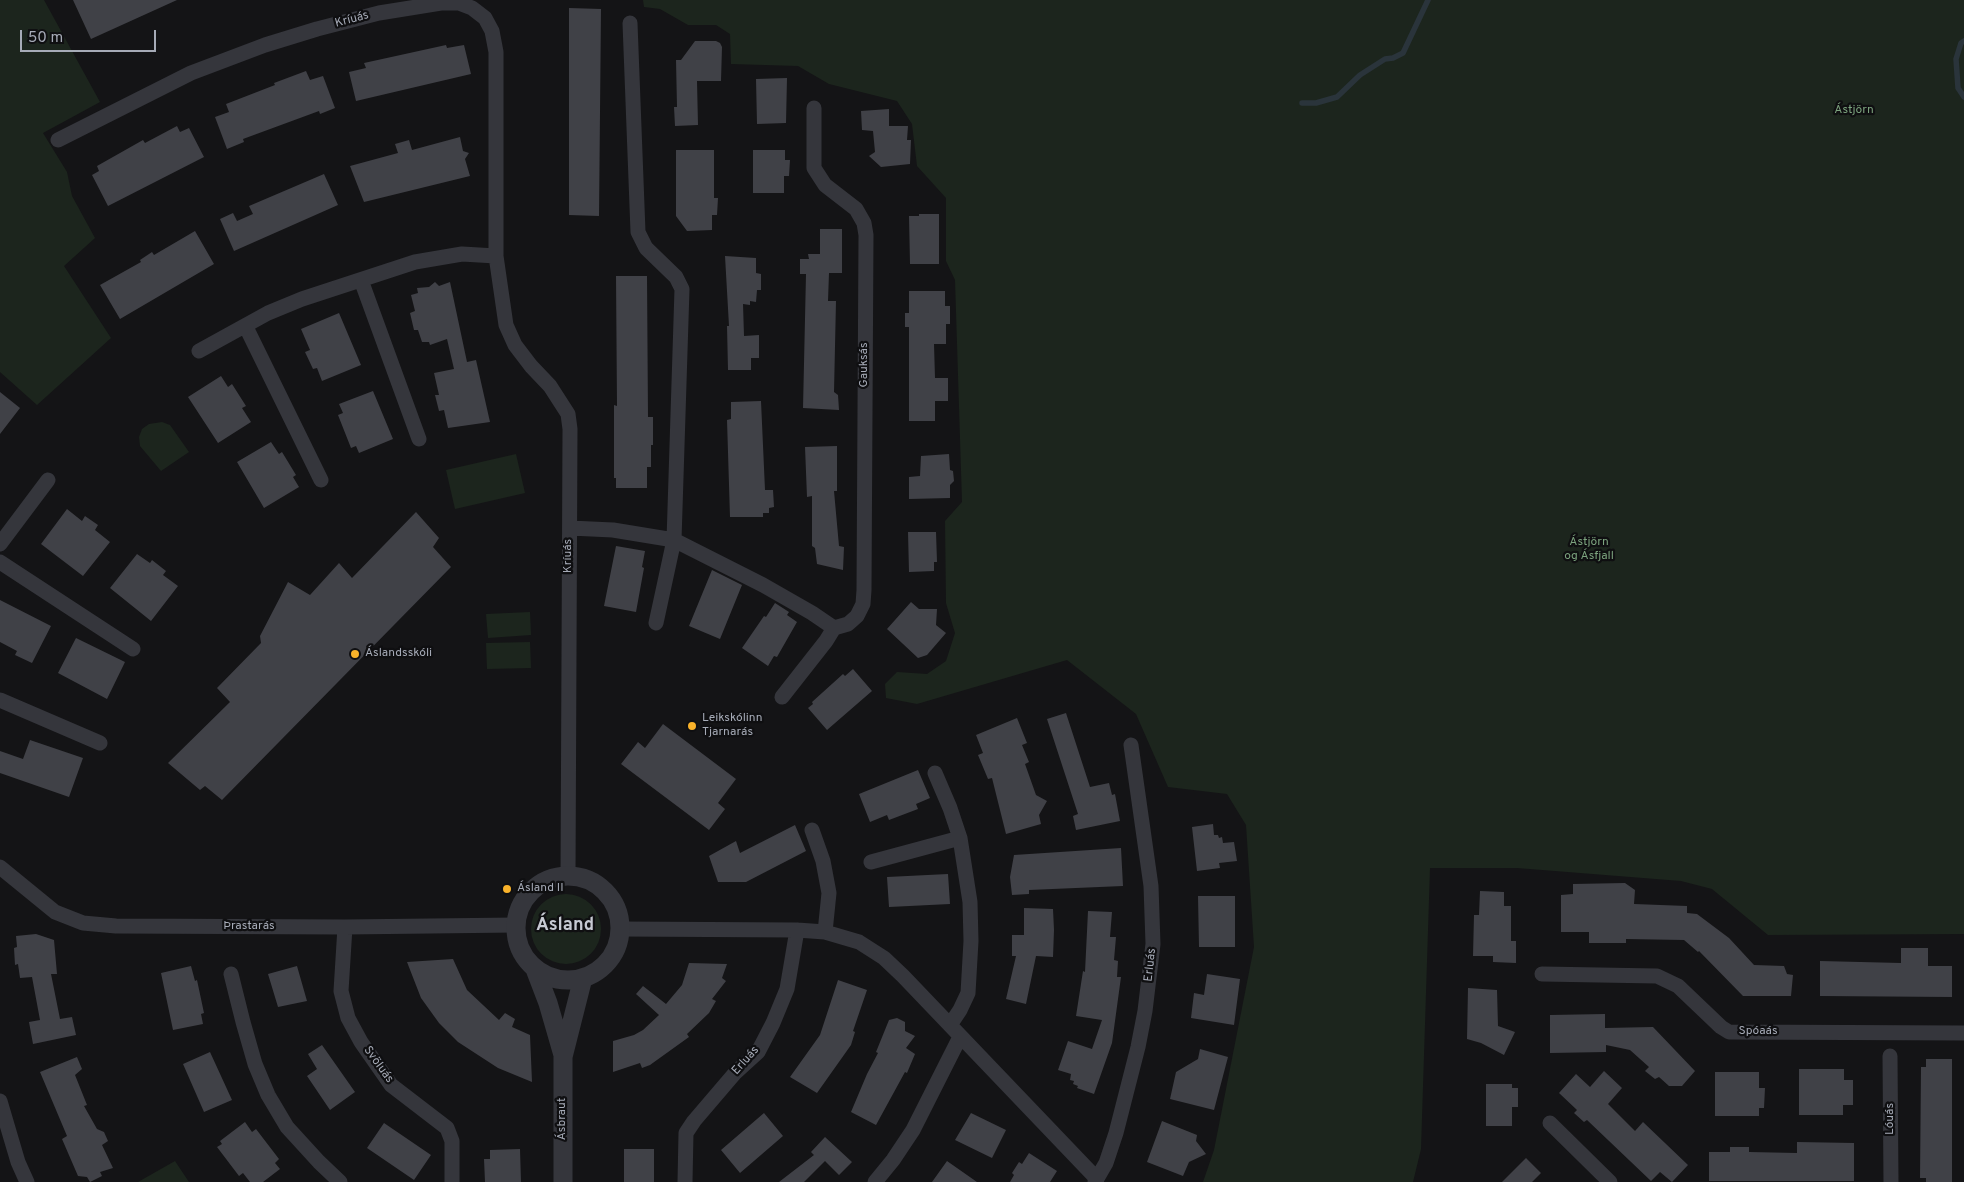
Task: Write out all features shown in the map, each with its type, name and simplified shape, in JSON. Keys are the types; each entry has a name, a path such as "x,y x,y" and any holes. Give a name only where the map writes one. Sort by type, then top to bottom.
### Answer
{"street":[{"name":"Kríuás","path":"58,140 191,73 265,45 379,13 441,3 459,3 472,8 485,18 492,31 496,52 496,256 506,325 515,345 550,386 568,414 570,429 568,876"},
{"path":"630,23 638,232 646,248 676,277 682,289 674,540 656,623"},
{"name":"Gauksás","path":"782,697 834,628 848,624 857,616 863,604 866,235 864,223 856,209 825,185 814,168 814,108"},
{"path":"199,351 246,327 268,313 302,299 414,262 462,254 496,256"},
{"path":"361,280 419,439"},
{"path":"246,327 321,480"},
{"path":"0,544 48,480"},
{"path":"570,528 613,530 674,540 763,585 834,628"},
{"path":"0,562 132,649"},
{"path":"0,700 100,743"},
{"name":"Erluás","path":"620,929 797,930 825,932 859,942 884,958 1096,1180 1106,1163 1116,1133 1138,1046 1145,1011 1153,944 1151,886 1131,745"},
{"path":"875,1182 893,1160 913,1130 955,1031 960,1010 968,992 971,942 970,902 960,838 935,773"},
{"path":"812,830 822,861 829,893 825,932"},
{"path":"872,862 960,838"},
{"name":"Þrastarás","path":"0,868 55,912 83,922 116,926 345,927 516,925"},
{"path":"568,876 584,879 599,887 610,898 617,913 620,929 617,945 610,959 598,971 583,978 567,980 550,977 536,969 524,957 517,942 516,925 518,914 527,896 539,885 553,879 568,876"},
{"name":"Svöluás","path":"345,927 341,992 348,1018 361,1042 391,1085 447,1128 452,1141 452,1182"},
{"name":"Erluás","path":"685,1182 686,1133 735,1073 758,1052 762,1045 787,989 797,930"},
{"name":"Ásbraut","path":"536,969 563,1057"},
{"path":"231,974 255,1064 268,1094 287,1127 340,1182"},
{"name":"Spóaás","path":"1542,974 1657,976 1678,986 1721,1027 1729,1032 1964,1033"},
{"name":"Ásbraut","path":"564,1182 563,1057 583,978"},
{"name":"Lóuás","path":"1890,1056 1891,1182"},
{"path":"0,1101 18,1162 27,1182"},
{"path":"1550,1123 1610,1182"}],"green space":[{"path":"0,0 44,0 100,102 43,133 67,172 72,196 95,238 64,266 111,338 37,405 0,372"},
{"name":"Ástjörn og Ásfjall","path":"643,0 1964,0 1964,934 1768,935 1712,889 1681,881 1517,868 1430,868 1421,1149 1413,1182 1203,1182 1214,1150 1254,947 1246,825 1227,794 1168,787 1136,714 1067,660 917,704 886,698 885,684 897,672 927,674 946,661 955,633 946,603 945,521 962,502 955,280 946,261 946,198 917,166 912,124 897,101 829,84 798,66 731,64 730,34 716,25 688,25 660,9 644,7"},
{"path":"162,422 170,425 189,452 161,471 140,446 139,437 142,429 149,424"},
{"path":"516,454 525,493 455,509 446,470"},
{"path":"530,612 531,635 488,638 486,614"},
{"path":"530,642 531,668 487,669 486,643"},
{"path":"566,894 579,897 591,904 598,916 601,929 598,942 591,954 579,961 566,964 553,961 541,954 534,942 531,929 534,916 541,904 553,897"},
{"path":"175,1161 189,1182 138,1182"}],"building":[{"path":"73,0 177,0 91,39"},
{"path":"569,8 601,9 599,216 569,215"},
{"path":"695,41 716,41 720,43 722,47 721,81 697,81 698,125 675,126 674,107 677,107 676,60 681,60"},
{"path":"446,45 447,48 464,45 471,74 356,101 349,72 366,68 364,63"},
{"path":"306,71 310,80 323,76 335,108 320,114 319,111 243,139 244,142 227,149 215,117 229,112 226,104"},
{"path":"787,78 786,123 757,124 756,79"},
{"path":"889,109 889,126 908,126 907,140 911,140 910,164 881,167 869,156 875,152 873,131 862,130 861,111"},
{"path":"177,126 180,132 189,128 204,157 108,206 92,175 99,171 97,166 143,140 145,143"},
{"path":"460,137 463,151 469,153 465,159 470,176 364,202 350,166 398,153 395,144 409,140 412,150"},
{"path":"676,150 714,150 714,198 718,198 717,215 712,215 712,230 687,231 676,216"},
{"path":"753,150 785,150 785,160 790,160 789,176 784,176 784,193 753,193"},
{"path":"324,174 338,205 234,251 220,219 233,213 237,221 253,214 249,206"},
{"path":"919,214 939,214 939,264 910,264 909,216 919,216"},
{"path":"820,229 842,229 842,273 829,273 828,301 836,301 834,392 838,395 839,410 803,408 806,274 800,274 800,259 809,259 808,254 820,254"},
{"path":"195,231 214,264 120,319 100,285 141,262 140,260 152,252 154,255"},
{"path":"725,256 756,258 756,273 761,274 761,290 757,290 756,302 750,301 750,305 743,304 744,336 759,335 759,358 751,358 751,370 728,370 727,326 729,326"},
{"path":"616,276 647,276 648,417 653,417 653,445 651,445 651,467 647,467 647,488 616,488 616,478 614,478 614,405 617,406"},
{"path":"435,282 439,286 450,282 467,362 476,360 490,422 448,428 444,410 439,411 435,395 439,395 434,373 454,369 447,339 430,345 429,342 422,342 418,330 414,330 410,313 415,311 411,295 418,293 417,288 429,287"},
{"path":"909,291 945,291 945,306 950,306 950,324 946,324 946,344 934,344 935,378 948,378 948,401 935,401 935,421 909,421 909,327 905,327 905,313 909,313"},
{"path":"339,313 361,365 322,381 317,368 313,369 305,352 310,350 301,329"},
{"path":"221,376 228,387 232,384 246,406 242,408 251,422 218,443 188,397"},
{"path":"373,391 393,439 359,453 356,446 351,448 338,415 343,413 339,404"},
{"path":"0,392 20,408 0,434"},
{"path":"761,401 765,490 773,490 774,507 769,508 769,513 763,513 763,517 730,517 727,420 731,419 731,402"},
{"path":"271,442 279,454 282,452 296,475 293,477 299,487 264,508 237,462"},
{"path":"837,446 837,491 834,491 839,546 844,547 843,570 817,564 815,548 812,546 812,496 807,497 805,447"},
{"path":"949,454 950,470 953,471 954,481 950,485 950,498 909,499 909,477 920,476 921,456"},
{"path":"67,509 82,521 85,516 98,525 95,530 110,542 83,576 41,544"},
{"path":"416,512 439,538 433,547 451,567 222,800 205,786 200,790 168,763 230,702 217,688 261,643 260,636 288,582 310,595 339,563 352,578"},
{"path":"908,532 936,532 937,562 934,562 934,571 909,572"},
{"path":"616,546 645,551 636,612 604,606"},
{"path":"137,554 150,563 152,560 166,571 163,575 178,586 151,621 110,588"},
{"path":"712,570 742,585 720,639 689,626"},
{"path":"0,600 51,626 32,663 15,655 17,651 0,642"},
{"path":"911,602 919,609 937,609 936,625 946,633 927,655 918,658 887,629"},
{"path":"775,603 789,612 787,615 797,622 777,657 774,656 768,666 742,648"},
{"path":"76,638 125,662 107,699 58,673"},
{"path":"853,669 872,691 827,730 808,708 813,704 812,702 843,674 845,676"},
{"path":"1066,713 1090,787 1109,783 1112,795 1115,794 1120,821 1076,830 1073,816 1078,814 1047,719"},
{"path":"1017,718 1027,743 1022,745 1029,762 1025,764 1036,795 1047,801 1039,815 1041,824 1006,834 992,778 988,779 978,755 983,753 976,735"},
{"path":"663,724 736,779 718,803 725,809 709,830 621,764 638,742 645,748"},
{"path":"30,740 83,758 69,797 0,773 0,751 23,759"},
{"path":"918,770 930,798 916,804 918,809 889,820 887,815 870,822 859,794"},
{"path":"1213,824 1214,835 1218,835 1219,838 1222,837 1223,843 1234,842 1237,861 1219,863 1220,868 1197,871 1192,827"},
{"path":"795,825 806,851 746,882 718,882 709,856 736,841 740,853"},
{"path":"1121,848 1123,886 1029,890 1029,894 1012,895 1010,877 1014,855"},
{"path":"948,874 950,904 889,907 887,877"},
{"path":"1625,883 1635,890 1634,904 1687,906 1687,913 1697,914 1729,938 1754,965 1784,966 1787,974 1793,975 1791,996 1743,996 1699,951 1684,940 1626,939 1626,943 1589,943 1589,932 1561,932 1561,895 1573,894 1573,884"},
{"path":"1480,891 1504,892 1504,906 1511,906 1511,941 1516,941 1516,963 1493,962 1493,956 1473,956 1474,915 1479,915"},
{"path":"1198,896 1235,896 1235,947 1199,947"},
{"path":"1024,908 1053,909 1054,930 1053,957 1036,956 1026,1004 1006,999 1016,956 1012,956 1012,935 1024,935"},
{"path":"1088,911 1112,912 1110,937 1116,937 1114,960 1118,961 1117,977 1121,977 1112,1043 1094,1094 1077,1088 1078,1086 1073,1084 1074,1081 1070,1080 1071,1074 1058,1070 1068,1041 1092,1049 1102,1020 1076,1016 1083,971 1085,972"},
{"path":"36,934 54,940 57,974 51,974 60,1019 72,1017 76,1035 33,1044 29,1022 40,1020 32,977 20,978 18,964 15,965 14,948 17,947 16,936"},
{"path":"1901,948 1928,948 1928,966 1952,966 1952,997 1820,996 1820,961 1901,963"},
{"path":"453,959 467,990 499,1020 505,1013 515,1019 512,1027 530,1035 532,1082 498,1068 458,1042 439,1023 421,998 407,962"},
{"path":"689,963 727,964 722,978 726,981 712,999 716,1001 709,1013 687,1034 689,1037 650,1065 642,1068 640,1063 613,1072 613,1041 634,1035 643,1030 659,1015 636,994 643,986 666,1004 682,985"},
{"path":"191,966 195,981 197,980 204,1013 201,1014 203,1024 173,1030 161,973"},
{"path":"297,966 307,1001 278,1007 268,974"},
{"path":"1207,974 1240,979 1234,1025 1191,1018 1194,993 1204,995"},
{"path":"838,980 867,990 853,1031 855,1032 851,1045 817,1093 790,1077 820,1035"},
{"path":"1468,988 1497,990 1498,1026 1515,1032 1504,1055 1481,1043 1467,1039"},
{"path":"1605,1014 1605,1028 1653,1027 1695,1071 1682,1086 1669,1086 1659,1077 1655,1079 1645,1071 1649,1067 1630,1050 1606,1045 1606,1052 1550,1053 1550,1015"},
{"path":"897,1018 905,1022 905,1031 915,1036 906,1048 915,1054 907,1073 905,1072 876,1125 851,1112 878,1053 876,1052 889,1020"},
{"path":"322,1045 355,1092 330,1110 307,1076 317,1069 308,1054"},
{"path":"1200,1049 1228,1057 1214,1110 1170,1099 1176,1072 1198,1059"},
{"path":"210,1052 232,1100 204,1112 183,1064"},
{"path":"77,1057 82,1069 75,1075 87,1105 84,1106 97,1129 104,1132 108,1141 102,1145 113,1168 100,1172 102,1176 90,1182 87,1177 78,1176 62,1139 67,1136 40,1072"},
{"path":"1926,1059 1952,1059 1952,1182 1926,1182 1926,1178 1920,1178 1921,1067 1926,1067"},
{"path":"1799,1069 1844,1069 1844,1080 1853,1080 1853,1105 1843,1105 1843,1115 1799,1115"},
{"path":"1604,1071 1622,1088 1608,1104 1635,1131 1643,1122 1688,1165 1672,1182 1660,1172 1651,1181 1587,1120 1584,1122 1574,1113 1577,1110 1559,1093 1576,1074 1590,1087"},
{"path":"1715,1072 1759,1072 1759,1088 1765,1088 1764,1108 1759,1108 1759,1116 1715,1116"},
{"path":"1486,1084 1512,1084 1512,1088 1518,1088 1518,1107 1512,1107 1512,1126 1486,1126"},
{"path":"764,1113 783,1136 740,1173 721,1150"},
{"path":"971,1113 1006,1130 992,1158 955,1140"},
{"path":"1162,1121 1197,1135 1196,1141 1206,1154 1189,1162 1183,1176 1147,1162"},
{"path":"245,1122 252,1132 256,1129 279,1159 275,1163 280,1169 263,1182 250,1182 243,1173 239,1176 217,1147 222,1144 220,1141"},
{"path":"384,1123 431,1155 414,1180 367,1148"},
{"path":"825,1137 852,1162 839,1175 825,1161 804,1182 779,1182 814,1155 811,1152"},
{"path":"1797,1142 1854,1143 1854,1181 1709,1181 1709,1152 1730,1152 1730,1147 1749,1147 1749,1152 1797,1153"},
{"path":"520,1149 521,1182 485,1182 484,1159 490,1159 490,1150"},
{"path":"624,1149 654,1149 654,1182 624,1182"},
{"path":"1029,1153 1057,1171 1050,1182 1010,1182 1014,1175 1012,1173 1019,1162 1022,1164"},
{"path":"1526,1158 1541,1173 1532,1182 1502,1182"},
{"path":"947,1161 977,1182 932,1182"}],"waterway":[{"path":"1302,103 1316,103 1337,97 1360,75 1385,59 1393,58 1403,53 1428,0"},
{"path":"1964,41 1961,43 1956,59 1958,88 1964,97"}],"place":[{"name":"Áslandsskóli","path":"355,654"},
{"name":"Leikskólinn Tjarnarás","path":"692,726"},
{"name":"Ásland II","path":"507,889"}],"district":[{"name":"Ásland","path":"565,926"}],"park label":[{"name":"Ástjörn","path":"1854,111"}]}
